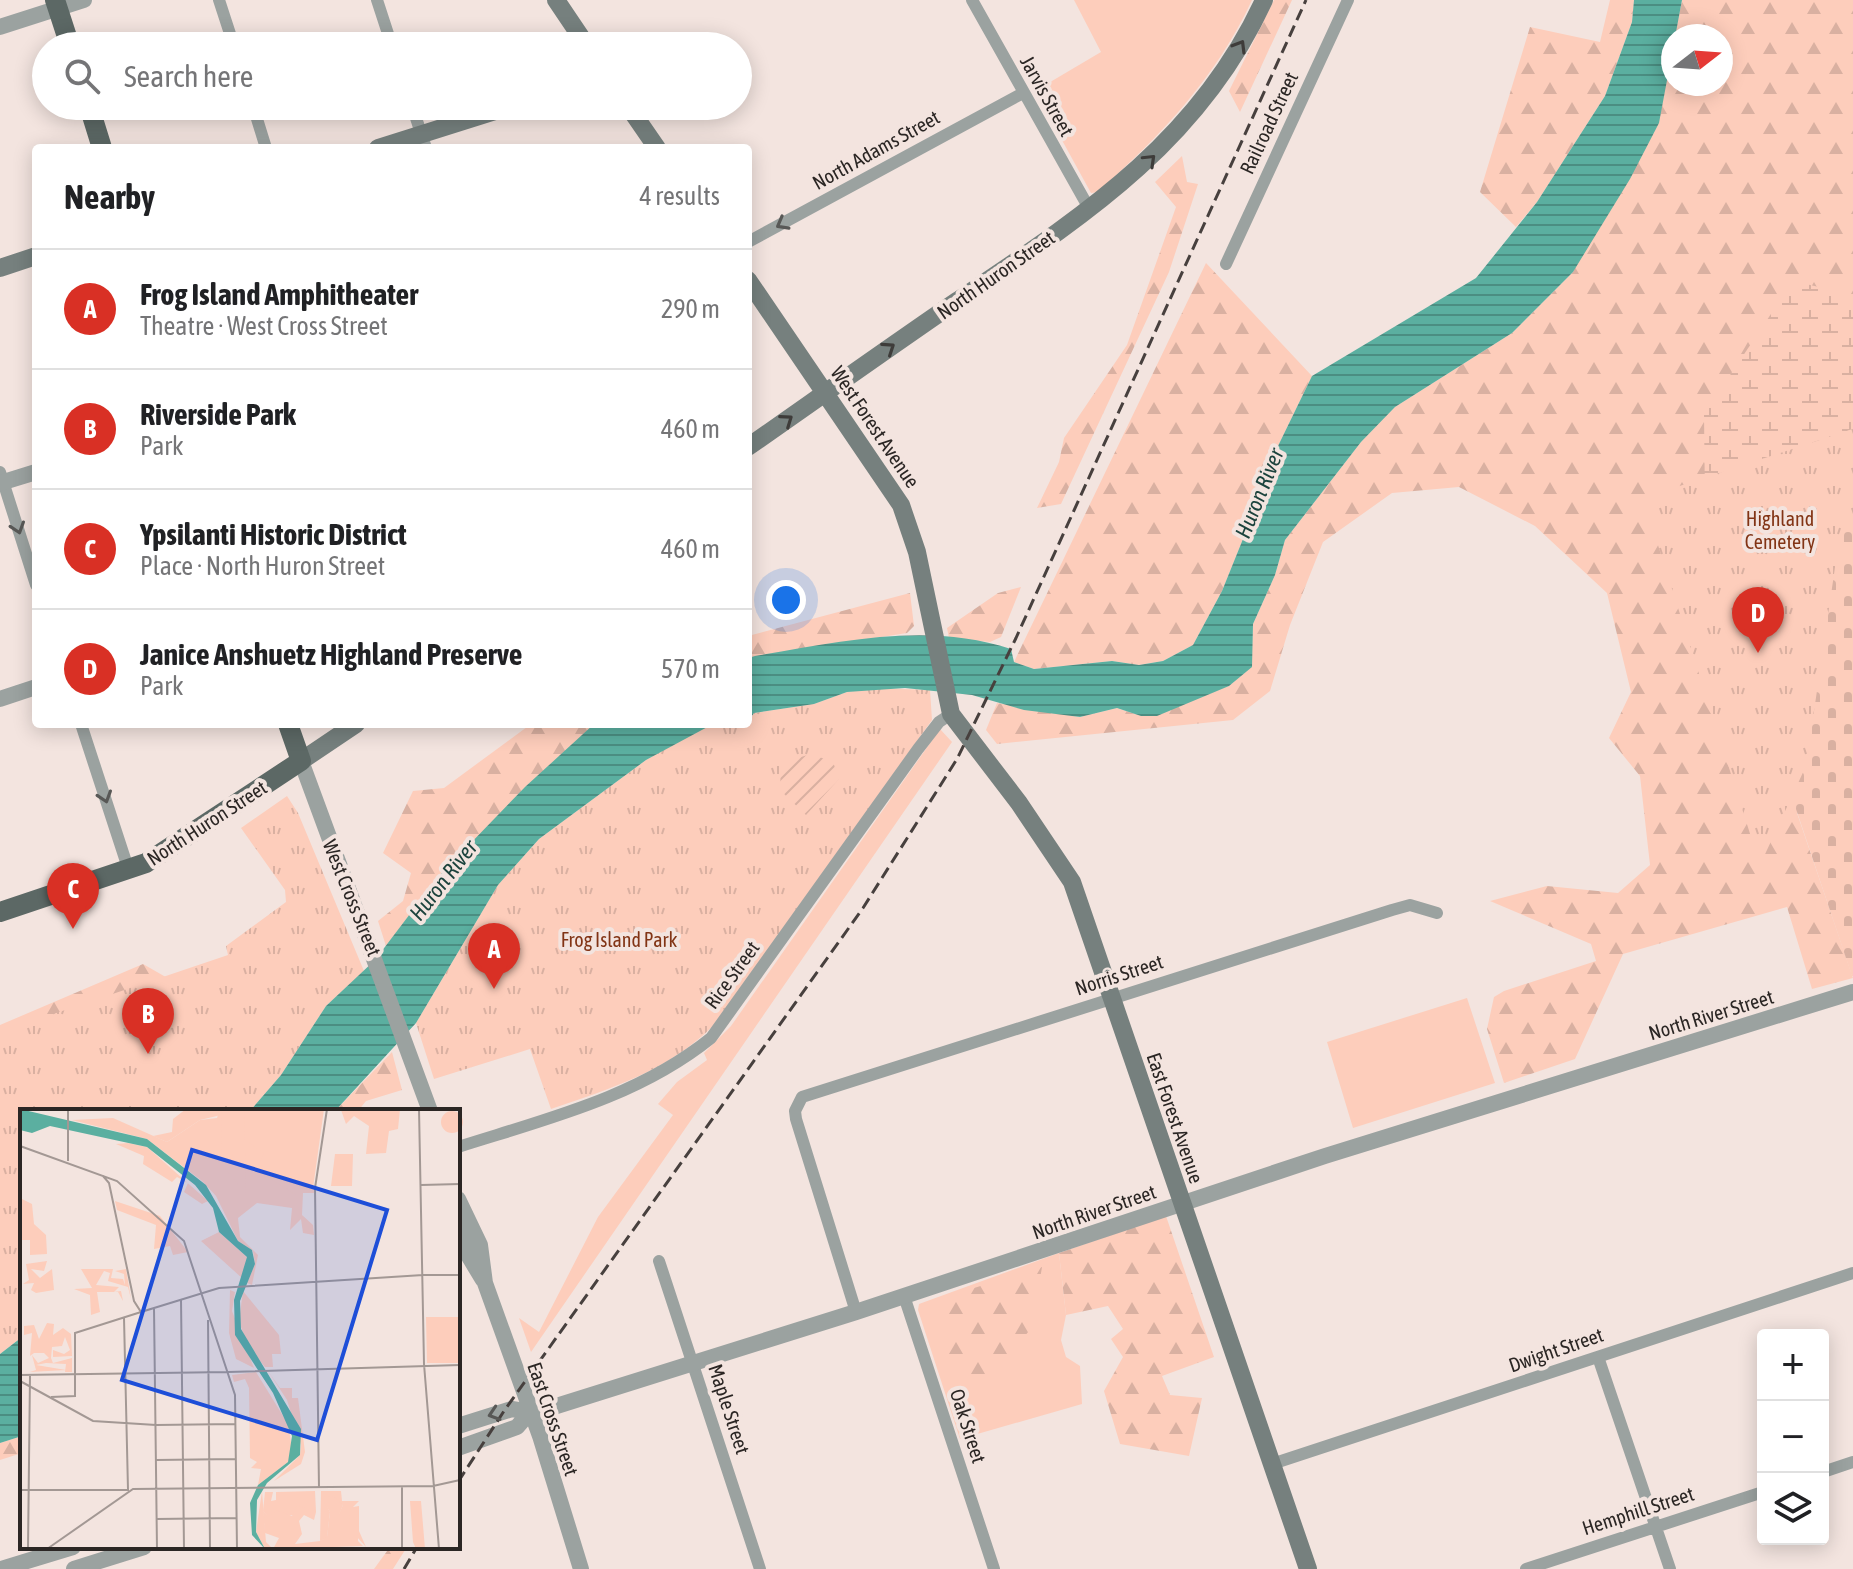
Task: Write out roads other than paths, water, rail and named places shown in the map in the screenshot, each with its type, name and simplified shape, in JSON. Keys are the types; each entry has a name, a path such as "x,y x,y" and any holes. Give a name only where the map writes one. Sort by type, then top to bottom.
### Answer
{"main road":[{"path":"556,0 578,32"},
{"path":"56,4 65,32"},
{"name":"North Huron Street","path":"752,444 1090,210 1166,145 1221,78 1261,7"},
{"path":"93,120 101,144"},
{"path":"424,141 476,120"},
{"path":"638,120 654,144"},
{"path":"0,268 32,257"},
{"name":"West Forest Avenue","path":"752,286 901,505 916,549 950,711"},
{"name":"East Forest Avenue","path":"950,711 1064,866 1308,1569"},
{"name":"West Cross Street","path":"289,728 301,761"},
{"name":"North Huron Street","path":"0,912 129,871 168,850 350,728"}],"street":[{"path":"0,27 56,4 84,0"},
{"path":"219,0 229,32"},
{"path":"377,0 387,32"},
{"name":"Jarvis Street","path":"972,0 1090,210"},
{"name":"Railroad Street","path":"1226,264 1348,0"},
{"name":"North Adams Street","path":"752,240 1023,93"},
{"path":"257,120 265,144"},
{"path":"417,120 424,141"},
{"path":"32,473 1,479 32,573"},
{"path":"0,699 32,688"},
{"name":"Rice Street","path":"460,1146 621,1093 680,1063 711,1038 918,749 950,711"},
{"path":"82,728 129,871"},
{"name":"West Cross Street","path":"301,761 370,941 429,1109"},
{"name":"Norris Street","path":"856,1312 796,1119 797,1103 812,1092 1401,907 1425,907 1437,913"},
{"name":"North River Street","path":"460,1425 512,1409 530,1412 693,1364 1181,1203 1853,992"},
{"name":"East Cross Street","path":"460,1211 465,1250 485,1283 581,1569"},
{"name":"Maple Street","path":"659,1261 760,1569"},
{"name":"Dwight Street","path":"1272,1464 1853,1273"},
{"name":"Oak Street","path":"904,1296 994,1569"},
{"path":"1598,1357 1670,1569"},
{"name":"North River Street","path":"460,1447 517,1427 530,1412"},
{"path":"1829,1470 1853,1462"},
{"name":"Hemphill Street","path":"1526,1569 1757,1494"},
{"path":"1,1569 66,1549"},
{"path":"74,1569 138,1549"}],"water":[{"name":"Huron River","path":"1634,0 1682,0 1678,24 1661,24 1661,96 1664,96 1659,123 1630,179 1573,272 1512,333 1395,407 1361,442 1285,540 1275,575 1253,624 1252,667 1229,686 1157,716 1141,716 1117,708 1080,717 1024,710 972,695 905,688 847,692 814,704 752,716 752,657 819,645 883,637 947,636 1011,649 1014,662 1034,669 1112,661 1139,665 1163,661 1193,645 1222,591 1245,534 1259,485 1312,376 1476,278 1537,202 1605,96 1632,22"},
{"name":"Huron River","path":"590,728 706,728 646,760 539,839 498,885 416,1023 337,1109 252,1109 281,1075 326,1006 375,960 438,877 525,787"},
{"path":"20,1339 20,1437 0,1443 0,1354"}],"railway":[{"path":"460,1479 504,1411 863,908 957,759 1016,638 1306,0"},
{"path":"404,1569 416,1549"}],"place":[{"name":"Janice Anshuetz Highland Preserve","path":"1758,653"},
{"name":"Ypsilanti Historic District","path":"73,929"},
{"name":"Frog Island Amphitheater","path":"494,989"},
{"name":"Riverside Park","path":"148,1054"}],"park label":[{"name":"Highland Cemetery","path":"1780,530"},
{"name":"Frog Island Park","path":"619,940"}]}
